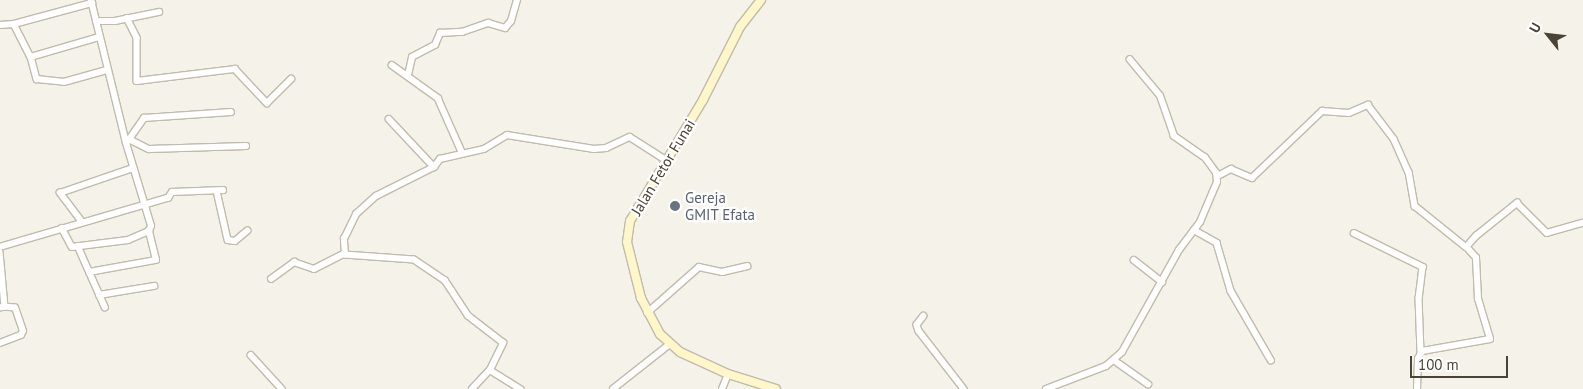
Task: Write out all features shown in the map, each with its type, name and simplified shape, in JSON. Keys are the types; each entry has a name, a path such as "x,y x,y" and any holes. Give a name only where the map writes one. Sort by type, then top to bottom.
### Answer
{"street":[{"path":"408,75 412,56 435,45 442,31 462,32 488,23 505,28 511,21 517,0"},
{"name":"Jalan Fetor Funai","path":"761,0 740,27 703,100 630,221 627,233 634,277 647,314 670,344 680,352 728,374 776,389"},
{"path":"0,25 14,24 92,1 107,70 128,141 143,204 151,226 149,231 156,260 89,272"},
{"path":"96,21 159,12"},
{"path":"127,18 137,38 137,81 235,69 267,103 291,79"},
{"path":"14,24 31,57 34,76 40,80 64,82 107,70"},
{"path":"31,57 99,36"},
{"path":"1130,60 1160,96 1174,136 1200,154 1218,176"},
{"path":"392,65 438,98 462,152"},
{"path":"1046,389 1097,370 1114,360 1162,282 1179,250 1202,219 1218,176 1231,169 1252,178 1322,110 1349,113 1368,105 1394,139 1409,172 1415,206 1466,247 1476,258 1478,299 1490,339 1421,352"},
{"path":"128,141 144,118 231,112"},
{"path":"389,119 434,167"},
{"path":"343,254 344,239 356,214 376,196 434,167 440,159 462,152 484,149 507,135 594,149 606,148 630,137 666,160"},
{"path":"128,141 149,149 246,146"},
{"path":"81,221 60,193 133,168"},
{"path":"0,247 81,221 168,198 172,192 220,190 228,240 235,241 247,231"},
{"path":"1466,247 1517,203 1547,233 1583,224"},
{"path":"62,228 70,245 78,246 128,240 149,231"},
{"path":"1194,230 1217,243 1231,292 1271,360"},
{"path":"1354,233 1423,267 1419,298 1421,352 1417,389"},
{"path":"78,246 105,307"},
{"path":"0,252 3,307 15,308 24,331 0,343"},
{"path":"271,279 294,262 314,269 343,254 353,258 412,260 445,281 468,316 504,343 490,370 472,389"},
{"path":"1134,260 1162,282"},
{"path":"647,314 699,268 722,272 747,266"},
{"path":"99,295 154,286"},
{"path":"924,316 918,323 919,332 964,389"},
{"path":"613,389 670,344"},
{"path":"251,355 282,389"},
{"path":"1114,360 1148,384"},
{"path":"490,370 520,389"},
{"path":"722,389 728,374"}],"place":[{"name":"Gereja GMIT Efata","path":"675,206"}]}
